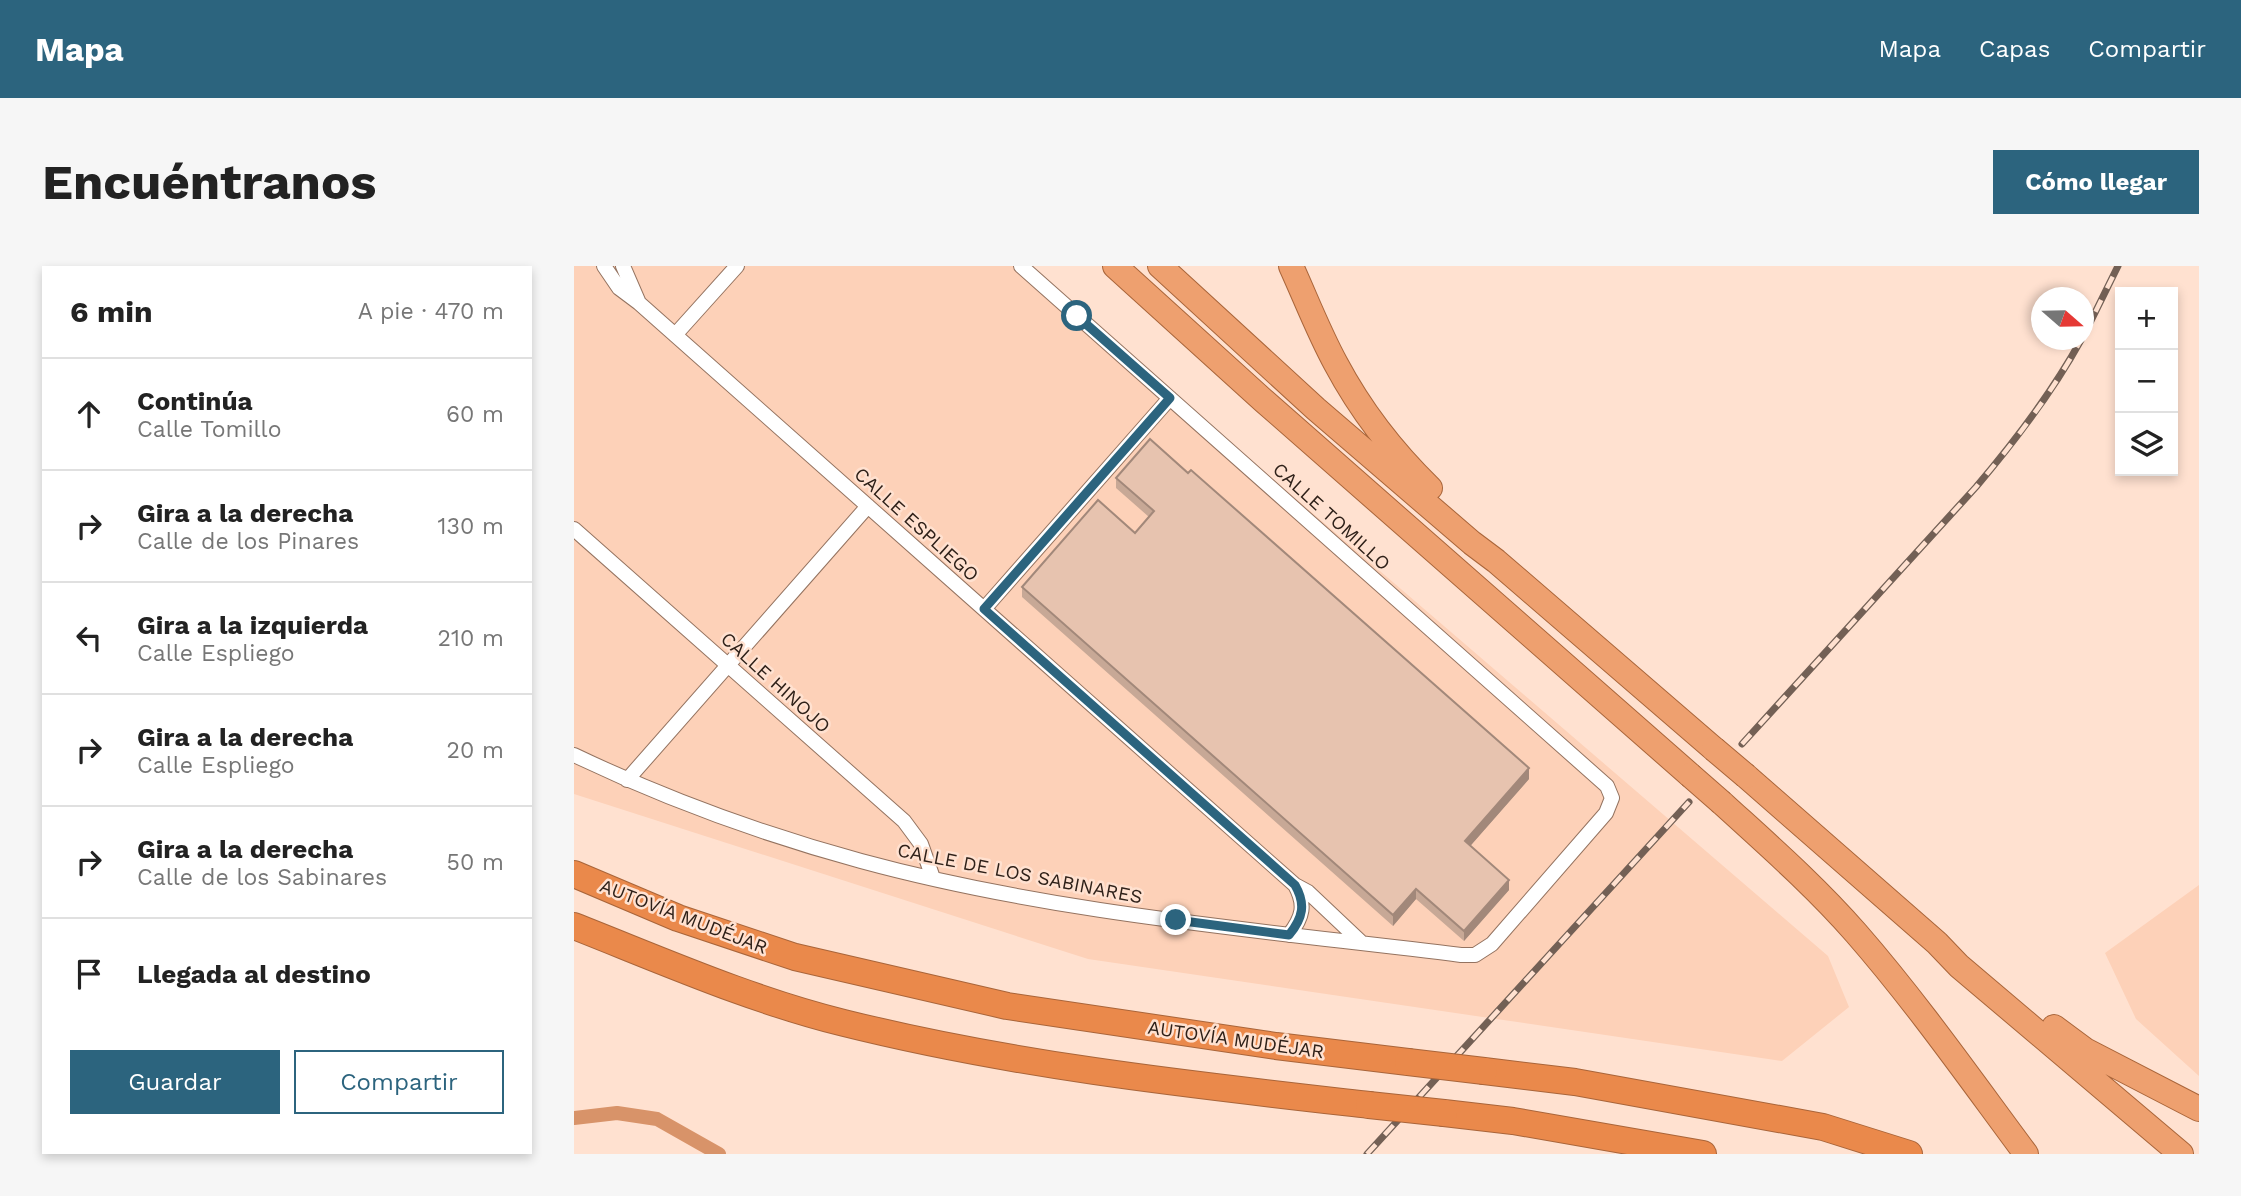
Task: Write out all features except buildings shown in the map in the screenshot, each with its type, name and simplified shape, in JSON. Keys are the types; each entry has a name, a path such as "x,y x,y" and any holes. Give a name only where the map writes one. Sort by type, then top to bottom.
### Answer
{"highway":[{"path":"1115,266 1806,880 1856,933 1920,1010 2026,1154"},
{"path":"1160,266 1316,409 1746,776 1937,943 1959,966 2180,1154"},
{"path":"1292,266 1337,366 1371,419 1405,463 1477,534 1496,561"},
{"name":"AUTOVÍA MUDÉJAR","path":"574,874 678,918 795,957 994,1003 1276,1046 1575,1082 1823,1127 1909,1154"},
{"path":"574,926 746,993 856,1026 975,1051 1166,1082 1513,1121 1703,1154"},
{"path":"1937,943 1966,956 2018,1001 2085,1050 2199,1108"}],"street":[{"name":"CALLE ESPLIEGO","path":"604,266 619,288 1295,885 1308,892 1362,943"},
{"name":"CALLE ESPLIEGO","path":"623,266 639,303"},
{"path":"675,335 737,266"},
{"name":"CALLE TOMILLO","path":"1021,266 1607,786 1612,798"},
{"path":"984,609 1170,398"},
{"path":"627,780 869,506"},
{"name":"CALLE HINOJO","path":"574,529 904,821 921,844 933,878"},
{"name":"CALLE DE LOS SABINARES","path":"574,755 627,780 736,822 849,858 933,878 1074,905 1289,935 1461,955 1481,953 1492,944 1606,813 1612,798"},
{"path":"1289,935 1303,910 1295,885"}],"shaded area":[{"path":"574,266 1025,266 1828,956 1849,1007 1782,1061 1088,959 574,794"},
{"path":"2199,885 2199,1076 2136,1019 2105,953"}],"waterway":[{"path":"574,1118 617,1113 657,1119 719,1154"}],"railway":[{"path":"2094,315 2118,266"},
{"path":"1742,744 1976,487 2032,416 2075,350"},
{"path":"1367,1154 1689,802"}],"route":[{"path":"1077,316 1170,398 984,609 1295,885 1303,910 1289,935 1176,920"}]}
